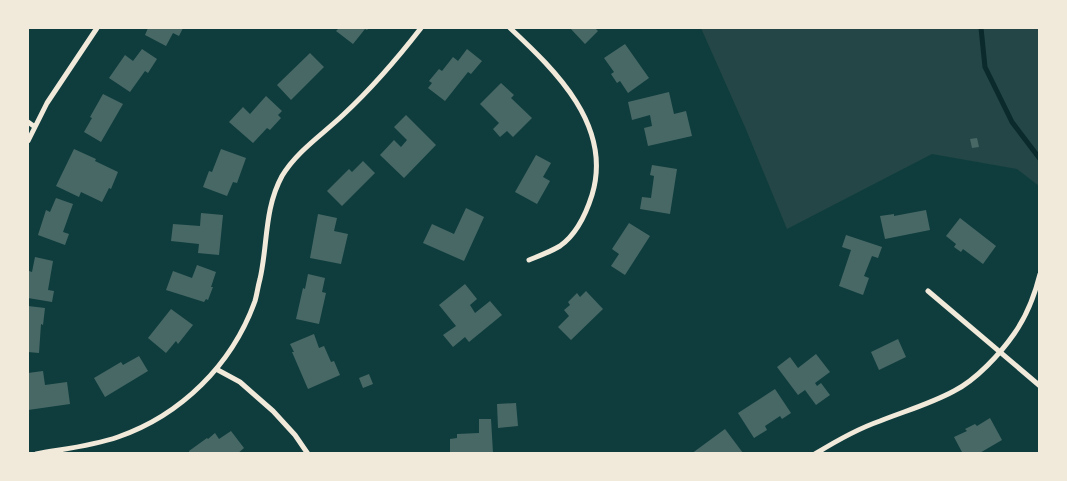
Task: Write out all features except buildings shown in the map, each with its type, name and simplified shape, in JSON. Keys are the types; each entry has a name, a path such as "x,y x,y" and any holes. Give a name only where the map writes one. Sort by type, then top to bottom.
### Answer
{"street":[{"path":"28,141 47,102 97,28"},
{"path":"36,454 117,438 145,426 172,411 200,387 233,346 243,329 255,300 262,270 267,221 274,195 282,176 296,158 365,94 421,28"},
{"path":"510,28 548,66 578,104 591,131 596,154 596,179 587,210 581,222 569,238 558,246 528,260"},
{"path":"28,122 35,127"},
{"path":"815,454 839,438 878,421 925,405 955,391 983,370 1015,333 1026,313 1040,274"},
{"path":"928,291 1040,386"},
{"path":"216,369 240,382 273,411 295,435 308,454"}],"shaded area":[{"path":"701,28 1039,28 1039,186 1017,169 932,154 787,229 745,127"}],"waterway":[{"path":"981,28 985,67 1012,122 1040,159"}]}
